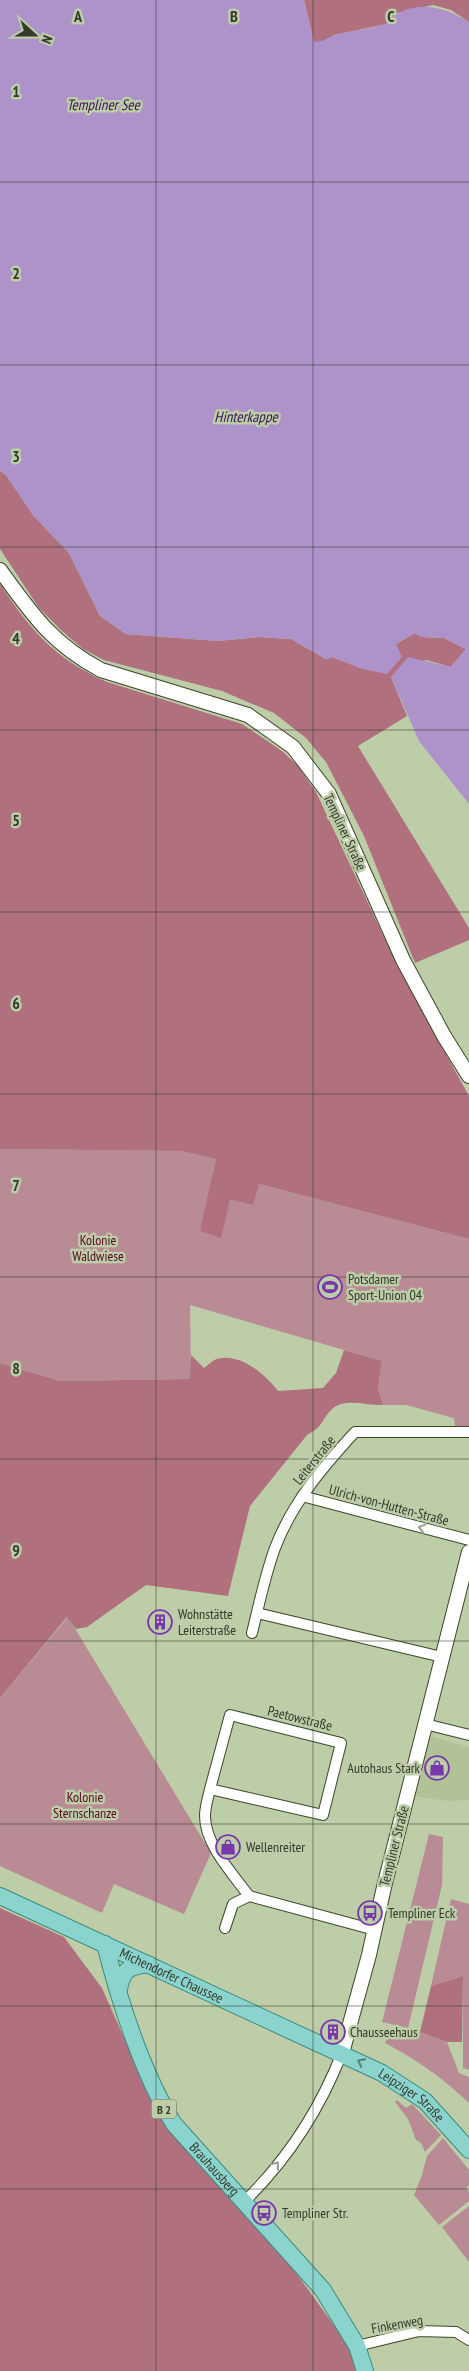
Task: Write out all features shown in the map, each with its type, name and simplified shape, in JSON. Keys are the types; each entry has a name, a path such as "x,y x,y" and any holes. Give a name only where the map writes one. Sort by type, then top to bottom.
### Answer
{"main road":[{"name":"Michendorfer Chaussee","path":"0,1896 342,2053"},
{"name":"Brauhausberg","path":"105,1944 156,2097 174,2124 323,2290 357,2346 365,2371"},
{"path":"119,1989 122,1974 131,1966 148,1964"},
{"name":"Leipziger Straße","path":"342,2053 382,2073 425,2101 468,2146"}],"street":[{"name":"Templiner Straße","path":"0,570 46,631 79,658 101,670 123,678 248,715 293,747 329,794 403,960 444,1036 469,1076"},
{"name":"Leiterstraße","path":"252,1633 275,1549 302,1496 322,1469 355,1432 469,1432"},
{"name":"Ulrich-von-Hutten-Straße","path":"302,1496 469,1540"},
{"name":"Templiner Straße","path":"244,2202 259,2187 305,2127 324,2094 342,2053 375,1930 442,1657 466,1573 469,1552"},
{"path":"257,1613 442,1657"},
{"name":"Paetowstraße","path":"210,1789 323,1815 341,1743 230,1715 210,1789 205,1817 207,1831 217,1850 249,1896"},
{"path":"425,1724 469,1735"},
{"path":"226,1928 233,1904 249,1896 375,1930"},
{"name":"Finkenweg","path":"357,2346 419,2331 456,2332 469,2340"}],"shaded area":[{"path":"304,0 469,0 469,22 451,10 433,5 397,13 387,24 334,35 323,42 314,42"},
{"path":"0,471 6,475 33,515 69,553 100,616 126,634 218,641 258,637 291,639 326,659 332,657 363,669 396,644 415,633 422,637 444,638 466,649 451,667 426,660 391,677 407,716 358,746 469,928 469,940 415,963 364,836 326,762 306,738 274,713 222,691 104,660 83,649 39,608 0,549"},
{"path":"0,584 34,630 58,653 73,664 107,682 242,724 282,751 297,765 316,792 397,965 469,1096 469,1239 259,1184 253,1205 230,1199 221,1238 200,1231 216,1159 182,1151 0,1149"},
{"path":"344,1350 382,1361 378,1388 383,1405 343,1403 337,1405 328,1413 317,1429 307,1435 250,1506 228,1596 146,1585 87,1627 76,1629 67,1617 0,1698 0,1363 60,1381 190,1379 191,1355 204,1368 212,1361 226,1358 235,1359 252,1366 267,1378 278,1391 323,1388 336,1373"},
{"path":"430,1736 469,1747 469,1800 447,1801 415,1796"},
{"path":"0,1908 64,1937 102,1988 158,2114 284,2256 351,2349 358,2371 0,2371"},
{"path":"463,1976 462,2042 447,2042 420,2032 431,1986"}],"green space":[{"name":"Kolonie Waldwiese","path":"0,1149 183,1151 216,1159 213,1172 469,1239 469,1426 455,1426 454,1418 406,1405 383,1405 378,1388 382,1361 190,1305 191,1379 60,1381 0,1363"},
{"name":"Kolonie Sternschanze","path":"68,1617 211,1853 184,1914 114,1884 102,1913 0,1866 0,1698"},
{"path":"429,1834 443,1837 442,1885 408,2028 382,2022"},
{"path":"451,1899 469,1904 469,2070 463,2068 463,1976 431,1986"},
{"path":"392,2028 410,2036 417,2031 447,2042 459,2073 469,2077 469,2103 429,2070 385,2043"},
{"path":"397,2100 406,2108 412,2104 441,2135 425,2152 421,2143 416,2140 408,2119 395,2102"},
{"path":"443,2138 469,2170 469,2185 466,2188 469,2192 469,2201 439,2225 414,2195 427,2156"},
{"path":"469,2206 469,2262 442,2227"}],"water":[{"name":"Hinterkappe","path":"0,0 304,0 314,42 322,41 341,33 373,28 385,24 397,14 415,7 443,10 469,22 469,804 419,741 391,677 408,657 451,667 466,649 444,638 422,637 415,633 396,644 402,657 387,674 363,669 332,657 326,659 291,639 258,637 218,641 126,634 100,616 69,553 33,515 6,475 0,471"}],"place":[{"name":"Potsdamer Sport-Union 04","path":"330,1287"},
{"name":"Wohnstätte Leiterstraße","path":"160,1622"},
{"name":"Autohaus Stark","path":"437,1768"},
{"name":"Wellenreiter","path":"228,1847"},
{"name":"Templiner Eck","path":"370,1913"},
{"name":"Chausseehaus","path":"333,2032"},
{"name":"Templiner Str.","path":"264,2213"}],"water label":[{"name":"Templiner See","path":"103,104"}]}
